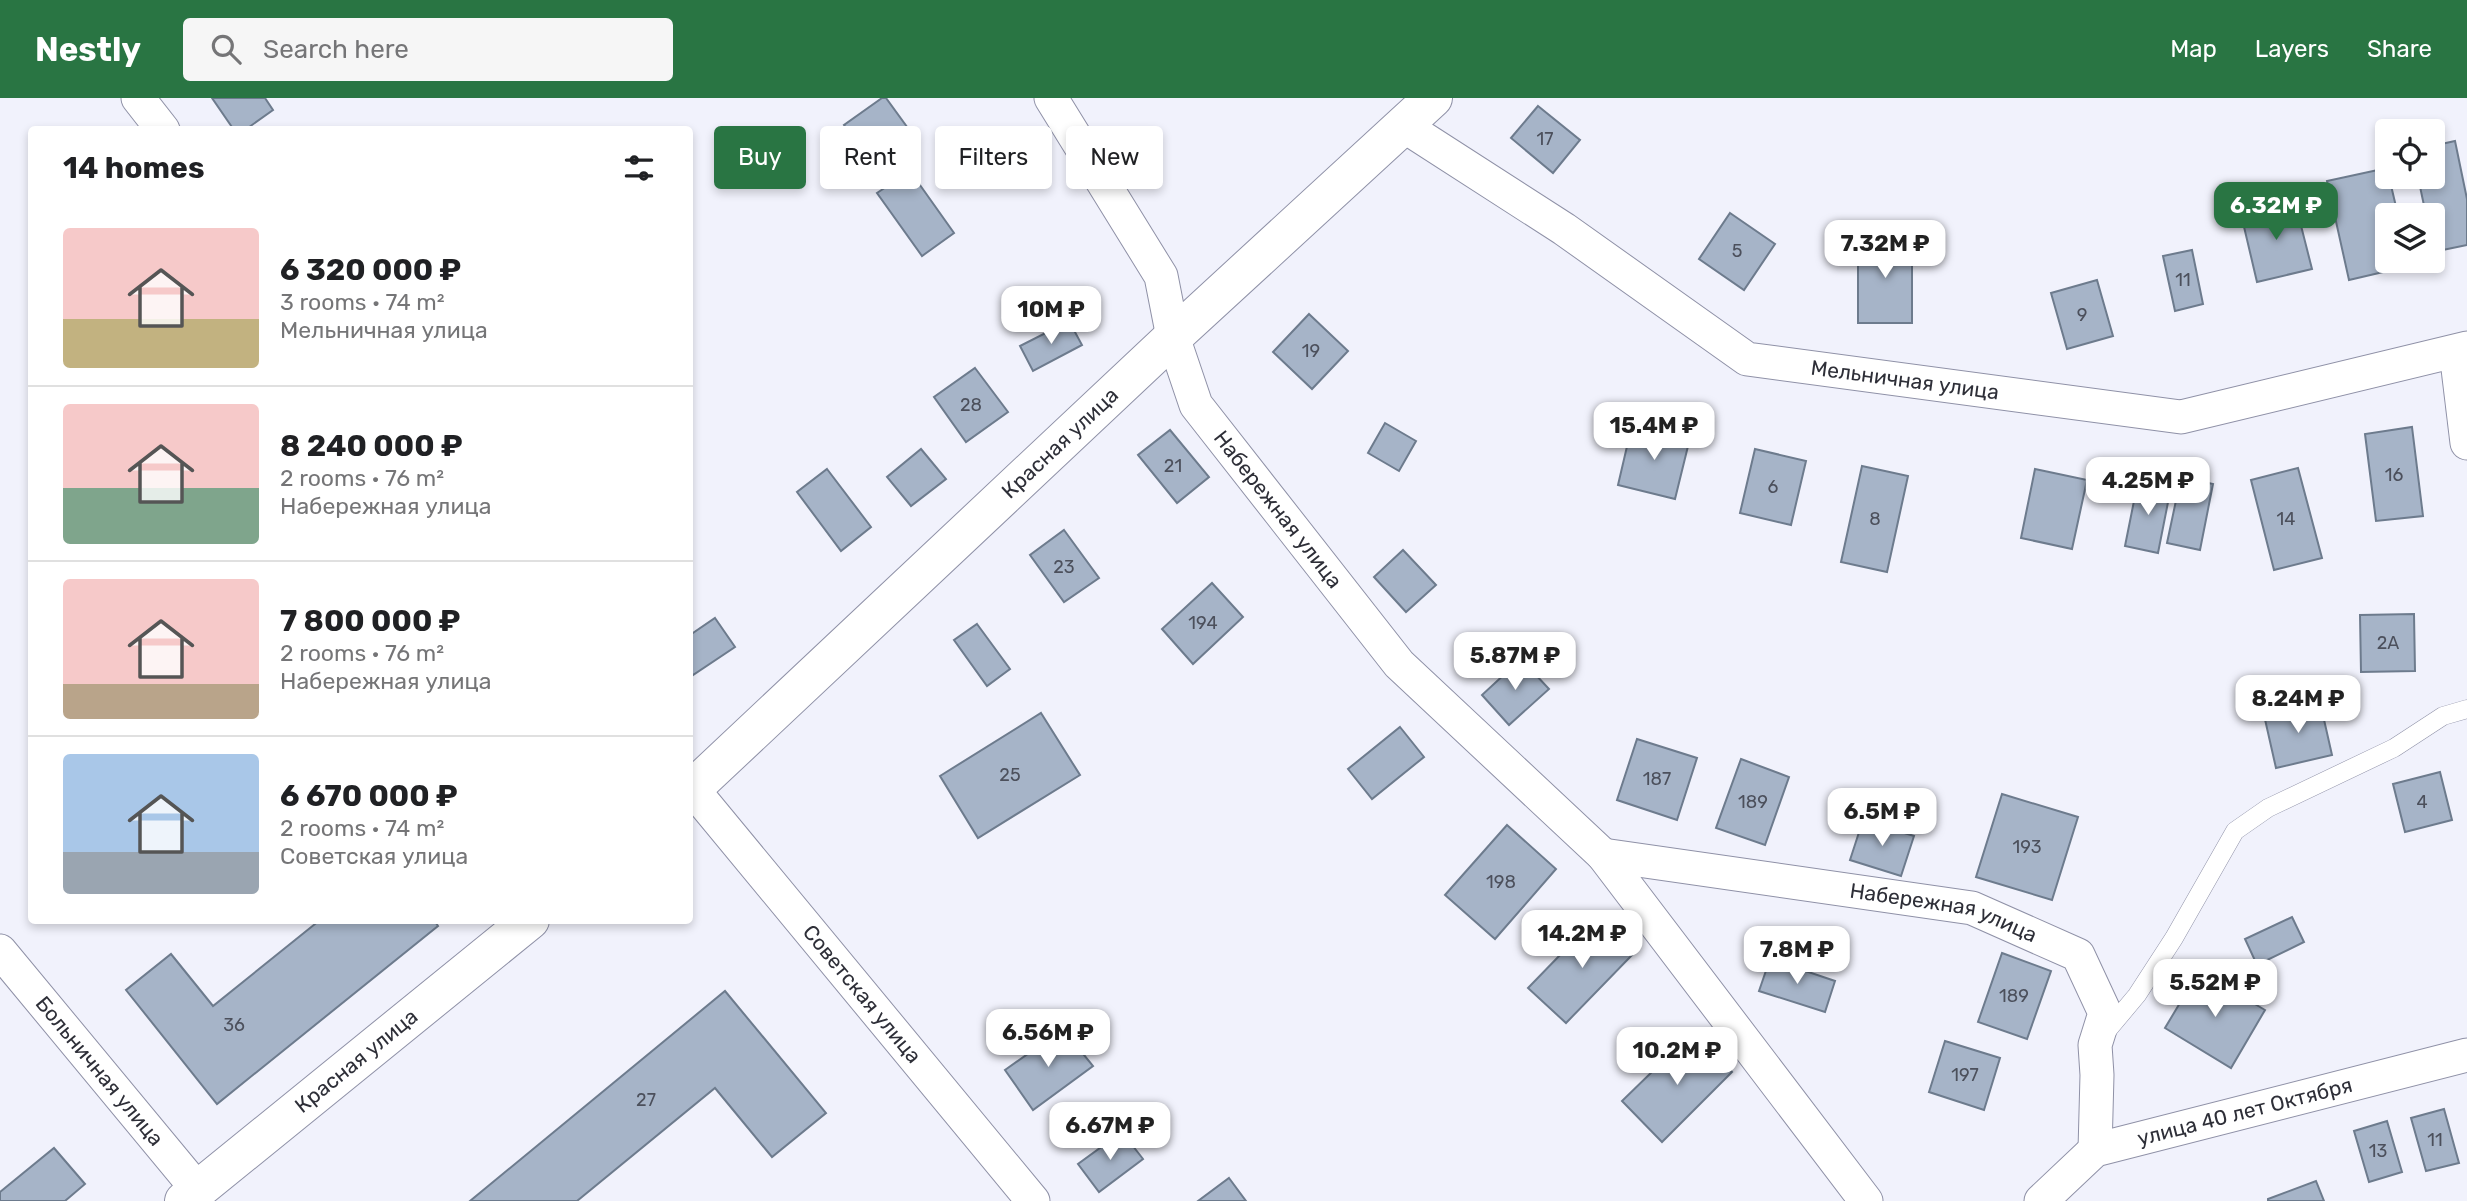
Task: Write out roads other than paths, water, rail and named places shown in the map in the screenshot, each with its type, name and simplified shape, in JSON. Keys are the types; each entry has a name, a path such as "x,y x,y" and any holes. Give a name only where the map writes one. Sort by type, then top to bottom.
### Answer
{"street":[{"path":"138,98 160,126"},
{"name":"Набережная улица","path":"1051,98 1161,276 1174,337 1196,405 1399,664 1603,855 1866,1201"},
{"name":"Красная улица","path":"693,785 1433,98"},
{"name":"Мельничная улица","path":"1404,126 1564,229 1747,359 2181,418 2462,350"},
{"path":"2462,350 2467,443"},
{"name":"Советская улица","path":"693,792 1033,1201"},
{"name":"Набережная улица","path":"1603,855 1972,908 2078,955 2105,1013 2095,1045 2095,1150"},
{"name":"Красная улица","path":"191,1196 525,924"},
{"name":"Больничная улица","path":"0,951 191,1196"},
{"name":"улица 40 лет Октября","path":"2041,1201 2095,1150 2467,1055"}],"lane":[{"path":"2095,1045 2137,995 2174,938 2235,831 2268,808 2394,748 2443,716 2467,709"}]}
